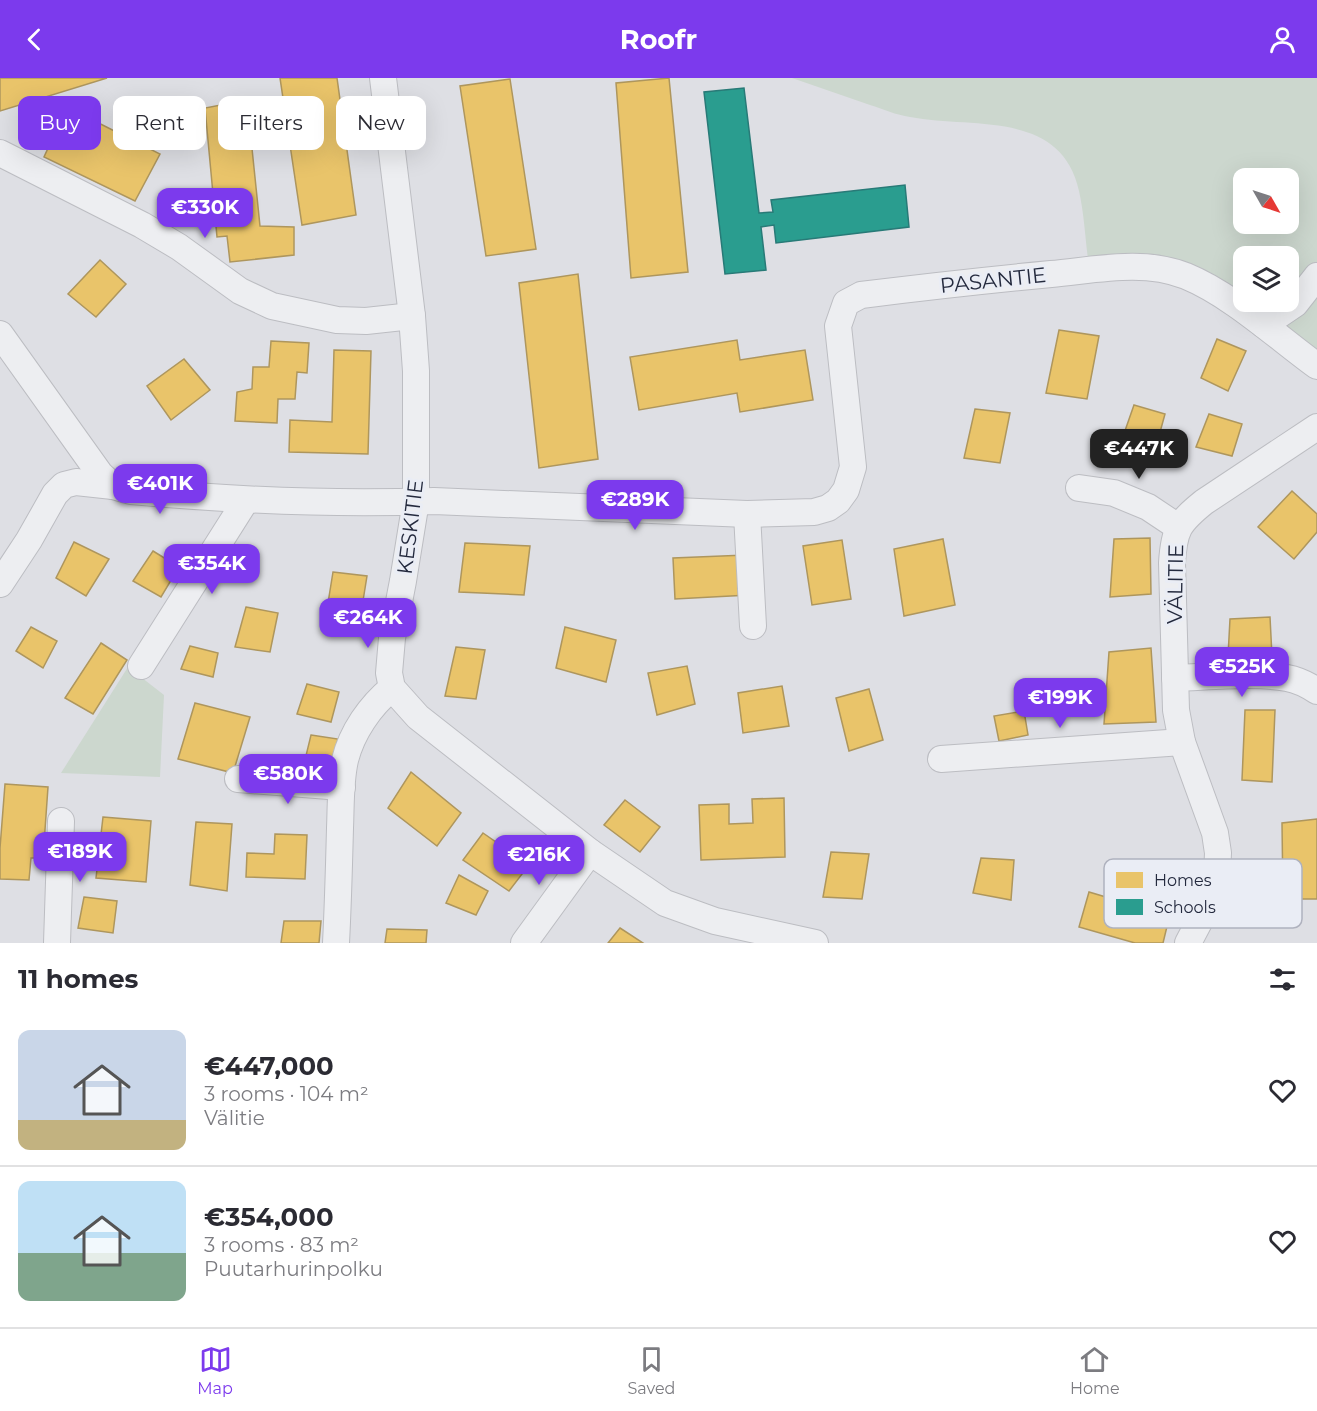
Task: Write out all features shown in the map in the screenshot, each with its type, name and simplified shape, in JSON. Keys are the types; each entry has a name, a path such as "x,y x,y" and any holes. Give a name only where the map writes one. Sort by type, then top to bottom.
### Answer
{"street":[{"name":"KESKITIE","path":"383,78 412,316 416,371 416,501 392,638 389,673 392,688"},
{"path":"0,153 142,225 179,247 240,291 272,306 337,320 366,321 412,316"},
{"name":"PASANTIE","path":"747,514 814,512 828,508 838,501 846,490 853,467 838,326 846,303 861,295 988,280 1151,266 1185,276 1207,286 1264,325 1317,366"},
{"path":"1264,325 1295,304 1317,276"},
{"path":"0,333 100,474 113,486"},
{"name":"VÄLITIE","path":"1218,859 1215,833 1182,742 1176,710 1173,543 1178,527 1204,502 1317,427"},
{"path":"0,584 29,540 55,494 64,485 76,482 113,486 131,491 246,500 399,503 416,501 747,514 753,626"},
{"path":"1079,488 1114,493 1148,507 1178,527"},
{"path":"141,666 246,500"},
{"path":"1175,678 1268,676 1289,678 1317,691"},
{"path":"336,943 345,760 365,716 392,688 418,717 590,852 665,903 715,921 814,943"},
{"path":"941,759 1182,742"},
{"path":"238,779 342,787"},
{"path":"57,943 61,821"},
{"path":"524,943 590,852"},
{"name":"VÄLITIE","path":"1188,943 1196,928"}],"shaded area":[{"path":"792,78 1317,78 1317,354 1250,312 1299,312 1299,246 1233,246 1233,301 1166,259 1131,253 1088,259 1079,191 1069,165 1054,147 1034,135 1011,128 934,120 890,112"},
{"path":"128,667 164,695 160,777 61,773"}],"building: Homes":[{"path":"0,78 107,78 49,96 18,96 18,105 0,111"},
{"path":"280,78 337,78 339,96 336,96 336,150 347,150 356,215 302,225 291,150 324,150 324,96 283,96"},
{"path":"669,78 688,272 631,278 616,83"},
{"path":"510,79 536,249 486,256 460,86"},
{"path":"218,106 218,150 252,150 260,226 294,227 294,255 230,262 227,236 217,237 206,108"},
{"path":"101,124 113,130 113,150 152,150 160,154 135,201 44,157 47,150 101,150"},
{"path":"100,260 126,284 96,317 68,294"},
{"path":"578,274 598,459 539,468 519,283"},
{"path":"1059,330 1099,336 1087,399 1046,393"},
{"path":"1217,339 1246,351 1228,391 1201,378"},
{"path":"737,340 740,360 805,350 813,400 740,412 737,393 639,410 630,357"},
{"path":"271,341 309,343 307,373 297,372 295,399 278,399 277,423 235,421 237,392 252,389 253,367 269,367"},
{"path":"334,350 371,351 368,454 289,452 290,420 332,422"},
{"path":"184,359 210,390 171,420 147,386"},
{"path":"1134,405 1165,414 1154,454 1120,445"},
{"path":"975,409 1010,413 1000,463 964,458"},
{"path":"1209,414 1242,424 1232,456 1196,447"},
{"path":"1292,491 1317,514 1317,532 1294,559 1258,527"},
{"path":"1150,538 1151,594 1110,597 1114,539"},
{"path":"943,539 955,605 904,616 894,549"},
{"path":"842,540 851,599 812,605 803,546"},
{"path":"74,542 109,559 86,596 56,578"},
{"path":"465,543 530,546 524,595 459,592"},
{"path":"153,551 179,567 161,597 133,581"},
{"path":"746,555 749,595 675,599 673,558"},
{"path":"333,572 367,576 362,607 328,603"},
{"path":"246,607 278,613 270,652 235,647"},
{"path":"1270,617 1272,656 1228,656 1230,619"},
{"path":"31,627 57,641 43,668 16,651"},
{"path":"565,627 616,640 606,682 556,668"},
{"path":"101,643 127,660 93,714 65,698"},
{"path":"190,646 218,653 213,677 181,669"},
{"path":"456,647 485,650 476,699 445,696"},
{"path":"1151,648 1156,722 1104,724 1109,652"},
{"path":"687,666 695,704 657,715 648,673"},
{"path":"307,684 339,692 331,722 297,714"},
{"path":"782,686 789,726 743,733 738,693"},
{"path":"869,689 883,740 849,751 836,698"},
{"path":"195,703 250,717 233,773 178,759"},
{"path":"1245,710 1275,710 1272,782 1242,780"},
{"path":"1024,711 1028,735 999,741 994,716"},
{"path":"311,735 338,739 331,769 304,764"},
{"path":"411,772 461,813 437,846 388,808"},
{"path":"5,784 48,787 43,858 31,858 29,880 0,879"},
{"path":"784,798 785,857 701,860 699,805 729,804 729,824 753,823 752,799"},
{"path":"625,800 660,827 640,852 604,825"},
{"path":"103,817 151,821 146,882 96,878"},
{"path":"1317,819 1317,899 1302,899 1302,859 1282,859 1282,823"},
{"path":"196,822 232,824 227,891 190,885"},
{"path":"483,833 529,865 509,891 463,860"},
{"path":"275,834 307,835 305,879 246,877 247,853 274,854"},
{"path":"831,852 869,854 862,899 823,897"},
{"path":"981,858 1014,860 1011,900 973,893"},
{"path":"459,875 488,891 476,915 446,903"},
{"path":"1089,892 1104,896 1104,928 1167,928 1163,943 1135,943 1079,927"},
{"path":"84,897 117,901 113,933 78,928"},
{"path":"284,921 321,921 319,943 281,943"},
{"path":"620,928 643,943 608,943"},
{"path":"387,929 427,930 426,943 385,943"}],"building: Schools":[{"path":"744,88 759,213 773,212 771,200 905,185 909,227 776,243 774,225 761,227 766,270 725,274 704,92"}]}
